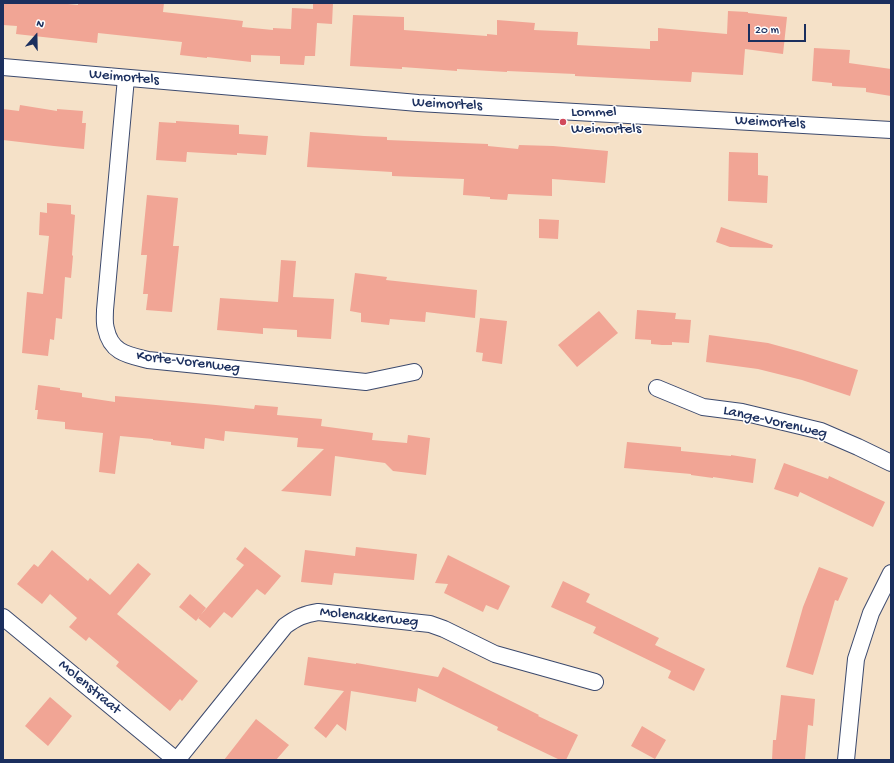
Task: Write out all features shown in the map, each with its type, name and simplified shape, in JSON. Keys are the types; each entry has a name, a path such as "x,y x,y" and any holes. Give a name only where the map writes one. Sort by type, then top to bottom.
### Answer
{"street":[{"name":"Weimortels","path":"3,67 418,104 891,130"},
{"name":"Korte-Vorenweg","path":"126,78 105,310 106,328 114,346 121,352 148,360 366,382 414,372"},
{"name":"Lange-Vorenweg","path":"657,388 703,407 742,412 821,431 891,463"},
{"path":"846,760 856,659 871,613 891,573"},
{"name":"Molenakkerweg","path":"176,760 285,626 296,618 307,614 318,612 430,624 444,629 494,654 595,682"},
{"name":"Molenstraat","path":"3,617 176,760"}],"building":[{"path":"3,3 58,3 78,5 78,3 164,3 163,12 243,21 242,27 273,30 273,28 291,29 292,8 313,9 313,3 333,3 332,24 317,23 315,56 305,56 304,65 280,64 280,56 251,55 251,62 180,55 182,42 98,33 97,43 16,34 17,26 3,25"},
{"path":"728,11 787,17 783,54 745,49 743,75 692,72 691,82 575,76 575,74 350,66 353,15 404,17 404,30 487,36 487,34 497,35 497,20 535,23 534,30 578,32 577,45 650,49 650,41 658,41 658,28 727,34"},
{"path":"814,48 850,50 849,63 891,69 891,96 866,92 866,88 832,86 832,83 812,81"},
{"path":"20,105 57,111 57,109 83,111 82,123 86,123 84,149 3,140 3,109 19,111"},
{"path":"176,121 239,125 239,134 268,136 266,155 187,152 186,162 156,160 159,122 176,123"},
{"path":"310,132 387,137 387,140 488,144 488,146 518,149 519,145 553,146 608,151 605,183 552,179 552,196 508,194 507,200 463,195 464,179 392,176 392,172 307,167"},
{"path":"729,152 758,153 758,175 768,176 767,203 728,201"},
{"path":"147,195 178,198 173,246 179,246 172,312 146,310 148,294 143,294 147,255 141,255"},
{"path":"47,203 71,205 71,214 75,215 71,278 65,277 62,319 56,318 54,340 50,339 48,356 22,353 27,292 43,294 49,236 39,235 40,212 47,213"},
{"path":"539,219 559,220 558,239 539,238"},
{"path":"721,227 773,245 772,248 730,247 716,242"},
{"path":"281,260 296,261 293,297 334,299 331,339 297,337 297,330 263,328 263,334 217,330 220,298 278,302"},
{"path":"355,273 387,277 386,280 477,290 475,318 426,312 425,322 390,319 389,325 361,322 361,313 350,311"},
{"path":"637,310 676,313 675,319 691,320 689,343 672,342 672,345 662,345 651,344 651,340 635,339"},
{"path":"599,311 618,333 577,367 558,345"},
{"path":"480,318 507,321 502,364 482,361 483,353 476,352"},
{"path":"709,335 768,343 858,370 850,396 802,380 758,369 706,362"},
{"path":"38,385 82,393 82,397 115,402 115,396 254,409 255,405 278,407 277,415 322,419 321,426 373,433 372,440 407,443 408,435 430,438 426,475 393,471 385,463 335,456 331,496 281,491 324,449 297,447 298,438 225,431 224,441 205,438 204,449 171,445 171,442 153,439 120,436 115,474 99,472 103,433 65,429 65,422 37,419 38,410 35,410"},
{"path":"627,442 681,447 681,451 731,455 756,459 753,483 691,474 624,468"},
{"path":"784,463 828,479 829,476 885,502 873,527 800,492 798,497 774,489"},
{"path":"245,547 281,576 265,595 257,589 232,618 224,612 210,628 198,618 244,565 236,559"},
{"path":"356,547 417,554 414,580 334,573 332,585 301,582 305,550 355,556"},
{"path":"52,550 88,581 90,578 110,595 138,563 151,574 117,614 198,681 182,701 180,699 170,711 116,666 119,662 89,637 86,641 69,627 77,618 50,594 42,604 17,584 34,564 38,567"},
{"path":"448,555 510,586 498,610 486,605 483,612 444,593 448,584 435,583"},
{"path":"819,567 848,578 838,601 835,600 813,675 786,667 803,607"},
{"path":"563,581 590,594 586,602 659,638 655,645 705,669 694,691 668,678 671,671 593,633 596,627 551,607"},
{"path":"190,594 206,608 196,621 179,607"},
{"path":"308,657 356,663 438,677 443,667 578,735 566,760 560,760 497,730 498,727 418,688 416,702 351,691 346,731 337,724 326,738 314,728 344,691 304,685"},
{"path":"781,695 815,699 813,726 808,725 805,760 772,760 773,740 776,740"},
{"path":"50,697 72,716 48,746 25,726"},
{"path":"256,719 289,745 276,760 224,760"},
{"path":"642,726 666,740 655,759 631,746"}],"place":[{"name":"Lommel Weimortels","path":"563,122"}]}
